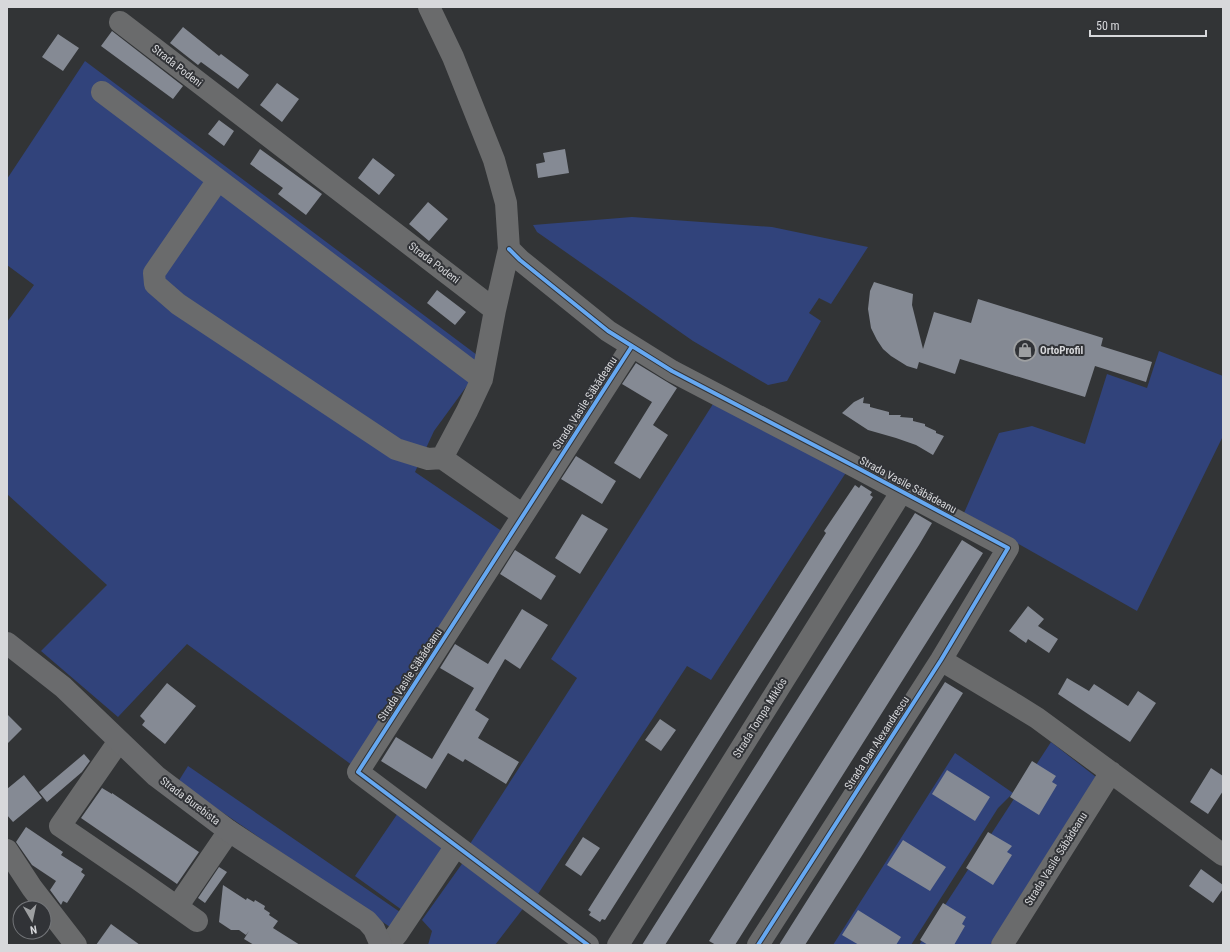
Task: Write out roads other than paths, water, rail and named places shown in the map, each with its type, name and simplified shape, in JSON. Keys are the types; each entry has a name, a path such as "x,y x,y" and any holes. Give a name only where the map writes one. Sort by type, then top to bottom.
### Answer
{"main road":[{"name":"Strada Burebista","path":"7,643 63,687 156,776 230,831 367,921 374,929 382,945"}],"street":[{"path":"429,7 453,57 494,160 506,203 509,249 495,310 482,379 442,458"},
{"name":"Strada Podeni","path":"120,22 495,310"},
{"path":"102,92 482,379"},
{"path":"218,180 154,273 156,284 178,304 396,449 428,459 442,458 524,515"},
{"name":"Strada Vasile Săbădeanu","path":"509,249 520,260 608,331 672,371 1008,548"},
{"name":"Strada Vasile Săbădeanu","path":"588,945 358,772 632,346"},
{"name":"Strada Tompa Miklós","path":"618,945 902,492"},
{"name":"Strada Dan Alexandrescu","path":"758,945 941,660 1008,548"},
{"path":"941,660 1016,705 1223,854"},
{"path":"119,741 60,826 197,921"},
{"name":"Strada Vasile Săbădeanu","path":"1002,945 1110,772"},
{"path":"177,907 230,831"},
{"path":"382,945 391,941 397,934 456,846"},
{"path":"7,850 32,888 76,945"}],"place":[{"name":"OrtoProfil","path":"1025,350"}]}
